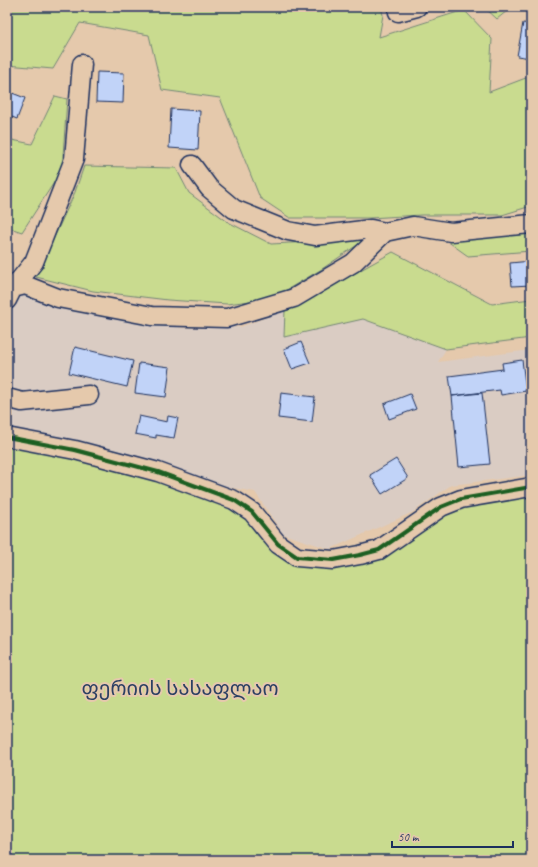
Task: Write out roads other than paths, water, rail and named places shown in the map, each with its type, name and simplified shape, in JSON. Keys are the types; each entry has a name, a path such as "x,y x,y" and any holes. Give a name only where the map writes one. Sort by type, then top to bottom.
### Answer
{"street":[{"path":"398,12 417,7"},
{"path":"10,294 34,262 74,159 82,64"},
{"path":"192,165 209,188 234,209 288,231 315,236 371,229 385,232 413,226 451,232 531,224"},
{"path":"10,294 25,285 58,298 152,316 227,318 294,298 353,263 385,232"},
{"path":"7,398 22,402 89,395"},
{"path":"7,437 75,450 158,472 234,500 252,512 278,544 297,557 332,560 379,550 441,507 461,499 531,487"}],"park label":[{"name":"ფერიის სასაფლაო","path":"180,688"}]}
